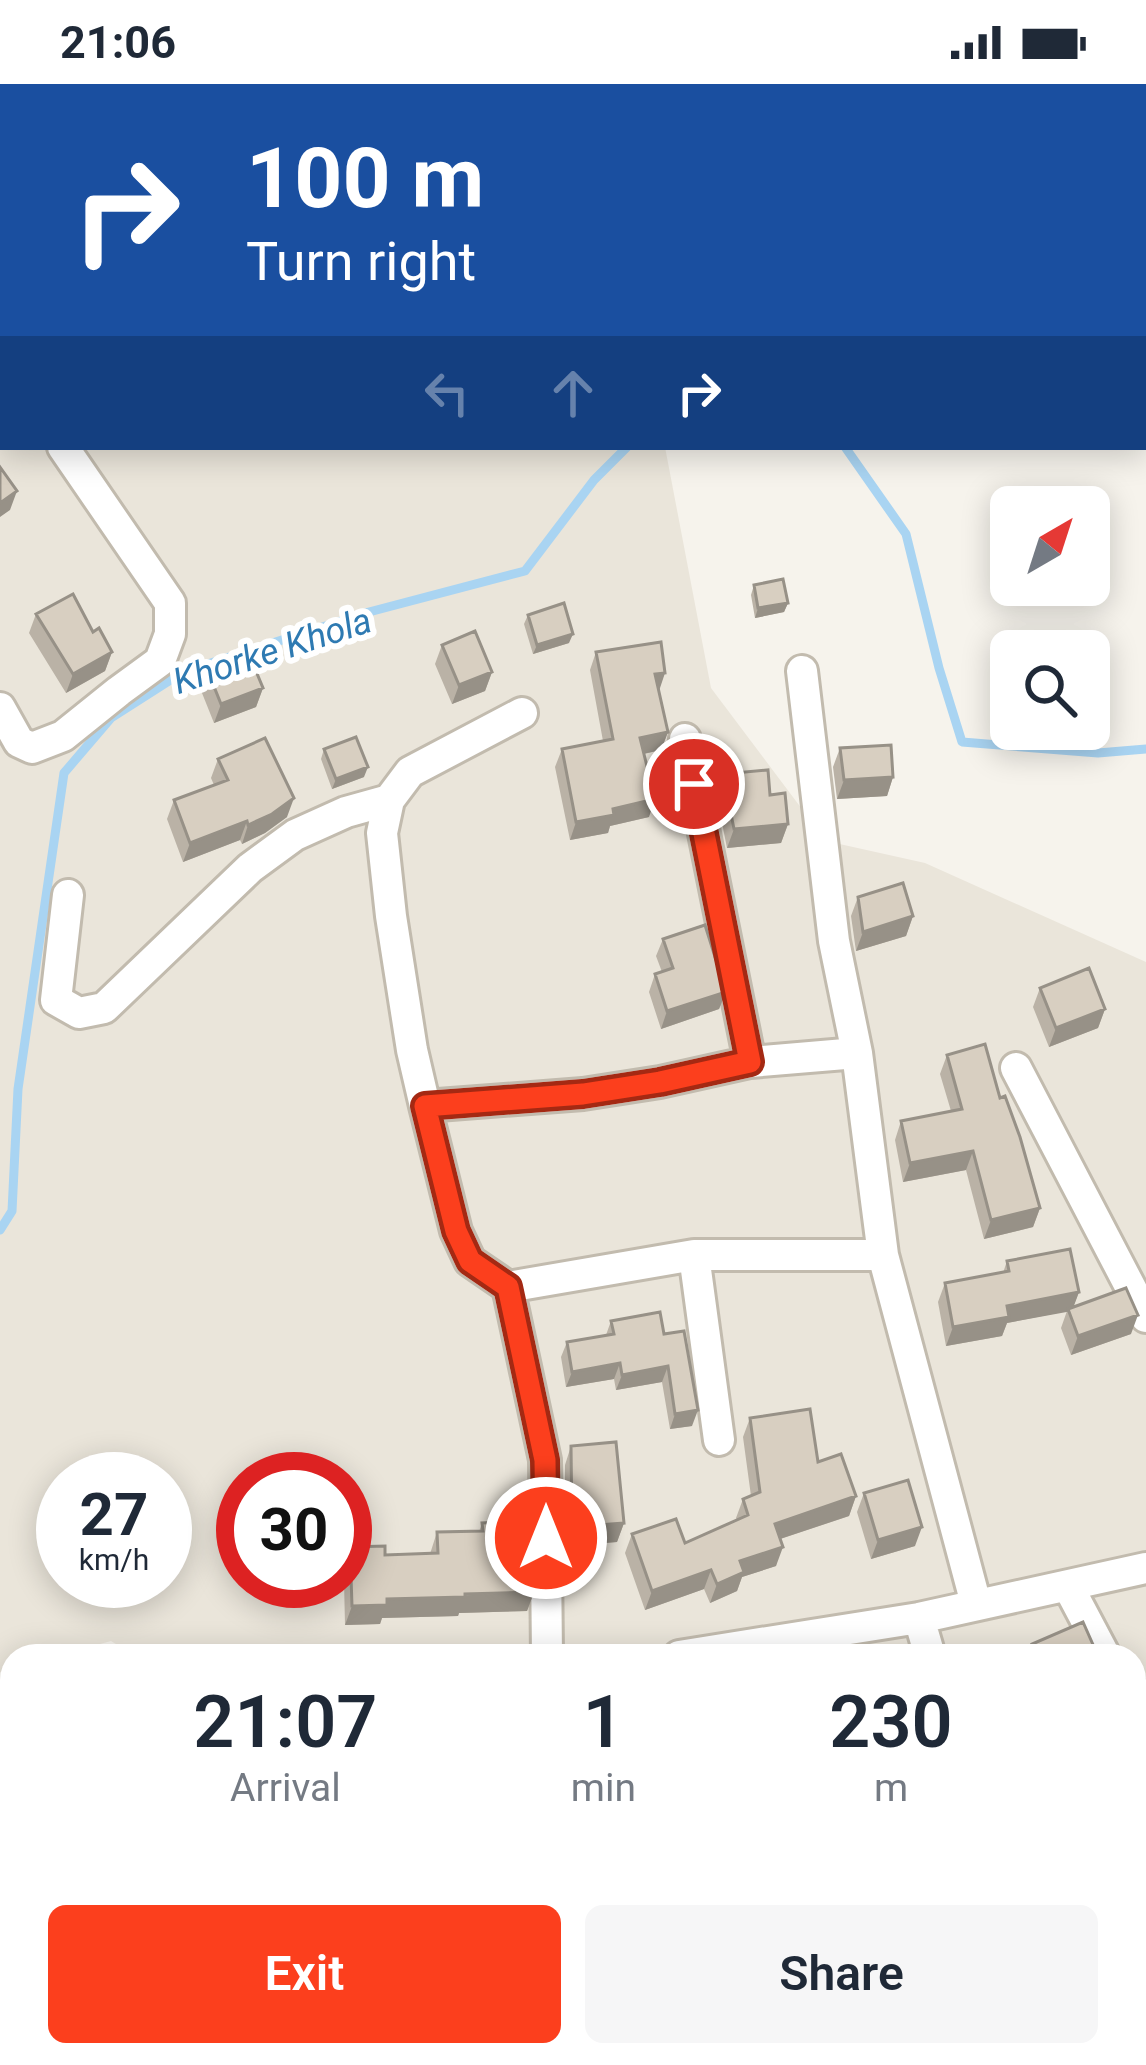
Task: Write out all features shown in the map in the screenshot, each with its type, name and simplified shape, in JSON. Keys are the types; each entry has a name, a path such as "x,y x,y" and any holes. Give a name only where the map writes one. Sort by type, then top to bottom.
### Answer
{"street":[{"path":"0,708 19,742 32,748 63,736 160,661 170,634 170,603 66,450"},
{"path":"802,671 834,941 857,1053 884,1255 976,1604"},
{"path":"522,713 410,772 388,800 382,832 412,1049 456,1231 470,1261 508,1287 545,1460 547,1644"},
{"path":"685,739 750,1062"},
{"path":"68,895 56,1000 79,1013 104,1008 250,868 295,835 388,800"},
{"path":"425,1106 583,1094 750,1062 857,1053"},
{"path":"1016,1067 1097,1227 1142,1300"},
{"path":"508,1287 694,1255 884,1255"},
{"path":"694,1255 719,1441"},
{"path":"755,1644 919,1618 1146,1568"},
{"path":"1068,1586 1099,1644"},
{"path":"919,1618 927,1644"}],"shaded area":[{"path":"0,450 666,450 711,688 826,841 925,863 1146,962 1146,1644 0,1644"}],"building":[{"path":"0,467 17,491 0,503"},
{"path":"783,579 788,603 758,608 754,585"},
{"path":"73,594 93,632 99,628 112,652 73,674 36,614"},
{"path":"564,603 573,634 537,645 528,615"},
{"path":"475,631 492,672 459,685 442,645"},
{"path":"661,642 665,673 655,674 668,732 640,738 655,799 613,809 614,815 576,822 562,749 613,739 596,652"},
{"path":"248,652 263,688 221,704 207,669"},
{"path":"356,737 368,767 336,779 324,749"},
{"path":"265,738 294,798 248,825 247,821 190,843 174,800 228,780 218,759"},
{"path":"891,745 893,777 844,780 840,748"},
{"path":"768,770 770,795 785,793 788,824 734,829 723,774"},
{"path":"903,883 913,916 863,932 858,897"},
{"path":"705,925 726,992 667,1011 655,974 673,968 663,939"},
{"path":"1089,968 1105,1009 1056,1028 1040,988"},
{"path":"985,1044 1000,1098 1005,1096 1020,1137 1040,1208 991,1220 973,1151 910,1163 901,1121 962,1109 947,1055"},
{"path":"1070,1249 1079,1292 1007,1306 1009,1317 953,1327 945,1283 1009,1271 1007,1261"},
{"path":"1126,1288 1138,1315 1078,1336 1068,1309"},
{"path":"660,1312 664,1334 684,1331 698,1410 675,1414 668,1366 622,1375 620,1363 572,1372 567,1342 614,1334 611,1321"},
{"path":"810,1409 818,1462 841,1454 856,1496 775,1524 783,1547 740,1561 744,1572 717,1584 711,1570 652,1591 632,1534 676,1519 685,1543 748,1515 743,1499 760,1492 750,1418"},
{"path":"616,1442 624,1523 572,1527 571,1446"},
{"path":"908,1480 922,1527 878,1540 864,1493"},
{"path":"531,1521 534,1592 387,1599 387,1605 372,1605 372,1546 385,1546 385,1555 438,1553 437,1532 483,1531 482,1523"},
{"path":"1083,1622 1093,1644 1032,1644"}],"waterway":[{"name":"Khorke Khola","path":"0,1230 12,1211 18,1089 64,773 111,718 183,672 369,612 525,571 594,480 624,450"},
{"name":"Khorke Khola","path":"847,450 906,534 962,742 1098,753 1146,749"}],"route":[{"path":"546,1538 545,1460 508,1287 470,1261 456,1231 425,1106 583,1094 750,1062 694,784"}]}
